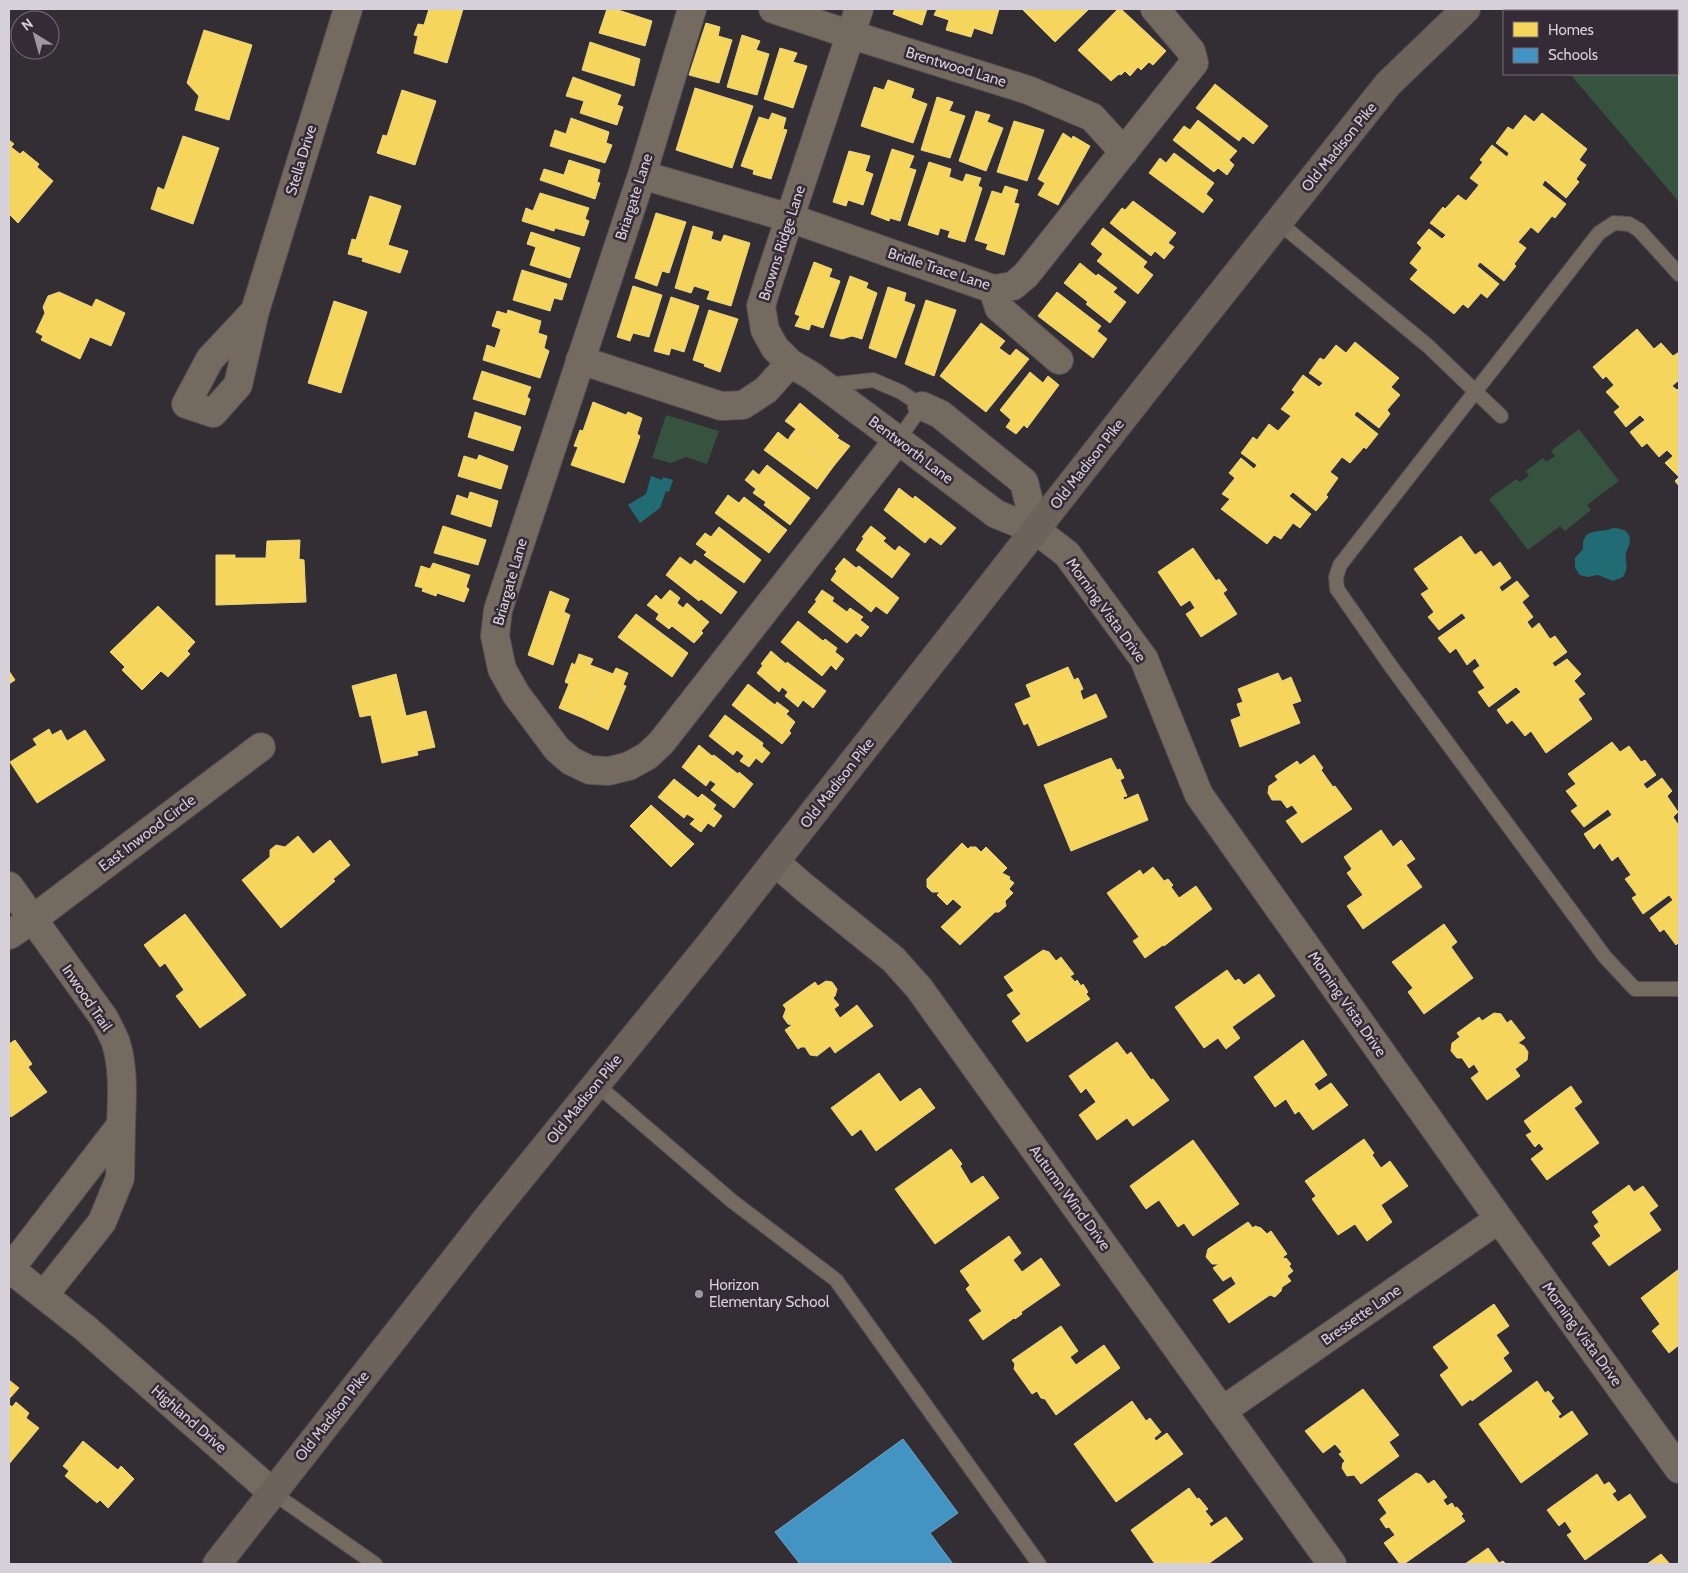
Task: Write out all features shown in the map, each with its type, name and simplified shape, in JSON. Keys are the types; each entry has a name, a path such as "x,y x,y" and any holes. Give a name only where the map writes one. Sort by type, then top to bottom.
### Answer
{"main road":[{"name":"Old Madison Pike","path":"217,1564 490,1215 775,862 1151,382 1388,84 1466,9"}],"street":[{"name":"Stella Drive","path":"255,311 348,9"},
{"name":"Briargate Lane","path":"692,9 642,175 498,610 495,636 502,669 516,694 557,749 571,761 590,770 609,771 629,766 647,756 661,743 898,440"},
{"name":"Brentwood Lane","path":"773,9 1037,93 1092,117 1124,152"},
{"name":"Browns Ridge Lane","path":"790,362 775,348 764,330 761,306 849,34 859,9"},
{"name":"Bridle Trace Lane","path":"642,175 790,218 992,289 1013,286 1026,275 1194,63 1191,51 1155,9"},
{"path":"992,289 999,308 1059,360"},
{"path":"580,360 721,406 743,405 766,390 790,362"},
{"name":"Bentworth Lane","path":"790,362 824,385 996,514 1036,530"},
{"path":"922,406 940,414 1024,482 1036,530"},
{"name":"Morning Vista Drive","path":"1036,530 1067,554 1144,659 1199,796 1679,1470"},
{"name":"East Inwood Circle","path":"9,935 33,919 261,747"},
{"name":"Autumn Wind Drive","path":"775,862 893,958 919,988 1332,1564"},
{"name":"Inwood Trail","path":"9,886 104,1018 116,1042 121,1074 120,1178 102,1222 44,1295"},
{"path":"9,1268 121,1125"},
{"name":"Bressette Lane","path":"1222,1411 1499,1219"},
{"name":"Highland Drive","path":"9,1268 85,1328 272,1493"}],"lane":[{"path":"1278,222 1428,346 1501,416"},
{"path":"1679,274 1639,230 1629,224 1614,223 1599,233 1340,565 1336,577 1337,589 1390,664 1605,957 1634,989 1679,989"},
{"path":"824,385 873,380 901,392 922,406 898,440"},
{"path":"596,1084 732,1201 836,1280 1039,1564"},
{"name":"Highland Drive","path":"272,1493 375,1564"}],"green space":[{"path":"1679,9 1679,202 1571,75 1678,75 1678,10 1542,10"},
{"path":"666,415 719,431 707,464 686,457 671,463 652,458"},
{"path":"1579,429 1619,481 1587,505 1591,510 1565,531 1560,526 1528,550 1489,499 1516,479 1520,482 1529,476 1526,471 1543,458 1546,462 1555,456 1551,451"}],"water":[{"path":"651,476 662,480 663,477 673,480 669,492 666,491 660,508 640,523 628,505 646,494"},
{"path":"1613,528 1625,531 1630,538 1626,551 1626,570 1623,577 1613,581 1598,575 1587,577 1580,575 1575,568 1575,558 1583,549 1585,537 1592,532"}],"building: Homes":[{"path":"429,9 463,9 447,63 414,53 418,36 414,35 418,24 424,25"},
{"path":"607,9 615,9 652,21 645,46 599,33"},
{"path":"895,9 927,9 922,25 893,14"},
{"path":"937,9 999,9 992,34 974,28 971,37 946,30 949,20 934,15"},
{"path":"1022,9 1089,9 1055,42"},
{"path":"1118,9 1121,9 1166,51 1153,65 1149,62 1141,70 1138,67 1130,76 1125,71 1111,81 1078,50"},
{"path":"706,23 720,27 718,36 732,40 719,83 689,75"},
{"path":"204,30 252,45 229,120 195,110 199,96 187,83"},
{"path":"742,35 760,41 756,50 769,54 757,95 727,87"},
{"path":"590,42 640,59 634,86 582,70"},
{"path":"780,48 797,53 793,62 807,66 793,108 764,99"},
{"path":"573,77 621,95 617,105 623,107 617,125 580,113 584,101 566,96"},
{"path":"888,80 914,89 911,98 927,104 913,143 861,126 874,87 884,90"},
{"path":"1215,84 1268,126 1253,144 1243,136 1239,141 1196,108"},
{"path":"695,88 753,106 732,168 676,150"},
{"path":"402,90 436,101 415,165 377,153 383,135 387,136"},
{"path":"937,97 953,102 949,111 965,116 950,158 921,150"},
{"path":"976,111 990,115 987,122 1003,128 986,171 959,161"},
{"path":"772,113 786,118 783,129 787,130 771,179 753,174 754,170 741,166 759,117 769,120"},
{"path":"1542,113 1587,149 1579,160 1586,165 1576,179 1579,182 1566,198 1545,180 1542,185 1566,204 1555,218 1552,216 1538,233 1531,227 1518,242 1526,248 1514,264 1516,266 1504,281 1480,262 1477,266 1499,284 1487,298 1481,293 1468,308 1463,304 1454,314 1410,279 1418,270 1410,263 1422,248 1417,243 1429,229 1442,239 1446,235 1430,223 1443,207 1445,209 1458,195 1466,201 1479,185 1470,178 1483,162 1480,160 1492,145 1507,157 1509,153 1496,143 1508,127 1513,130 1525,115 1534,122"},
{"path":"571,118 609,132 606,143 612,145 605,163 550,146 555,130 566,134"},
{"path":"1198,120 1237,151 1229,160 1234,165 1227,175 1218,168 1214,172 1173,140 1184,126 1190,130"},
{"path":"1014,121 1044,130 1027,181 997,172"},
{"path":"1063,133 1072,139 1073,136 1090,146 1058,205 1038,195 1045,183 1038,179"},
{"path":"183,136 219,148 193,224 151,209 158,187 164,190"},
{"path":"9,140 14,144 11,147 20,154 23,151 39,164 37,167 53,181 18,223 9,214"},
{"path":"892,149 914,156 909,168 916,170 900,221 890,218 889,221 871,214"},
{"path":"849,151 870,156 865,171 873,174 863,205 848,200 846,206 833,202"},
{"path":"1174,153 1214,183 1206,194 1213,200 1203,213 1149,173 1160,158 1166,163"},
{"path":"569,160 600,170 597,182 600,183 595,199 540,180 544,169 564,175"},
{"path":"929,162 951,169 949,177 963,182 966,174 981,178 978,186 982,188 965,242 948,237 950,231 940,228 938,235 908,225"},
{"path":"1005,186 1018,190 1014,203 1019,204 1004,255 986,249 988,244 975,240 992,191 1002,194"},
{"path":"540,193 589,208 585,219 589,221 584,236 555,228 554,231 522,221 526,208 533,211"},
{"path":"370,196 401,206 388,245 408,251 400,273 362,261 363,258 348,254 352,239 356,240"},
{"path":"1133,201 1176,233 1168,243 1174,247 1164,259 1155,251 1151,256 1110,223 1122,208 1125,210"},
{"path":"656,213 686,222 669,273 662,271 657,286 635,278"},
{"path":"693,226 713,232 711,239 721,242 724,235 750,243 731,306 707,299 710,291 694,286 691,293 675,288"},
{"path":"1103,228 1147,262 1143,267 1153,275 1138,294 1097,261 1103,254 1091,244"},
{"path":"531,232 580,248 570,278 530,265 536,247 527,244"},
{"path":"814,262 832,269 829,277 840,281 823,328 811,324 809,330 795,326 800,316 795,314"},
{"path":"1080,263 1096,276 1098,274 1117,288 1113,292 1126,302 1110,323 1064,283"},
{"path":"522,270 567,284 562,300 554,298 550,311 513,300"},
{"path":"850,276 868,283 866,288 877,293 862,339 852,336 842,339 830,336"},
{"path":"633,286 662,295 649,337 633,333 630,341 617,337"},
{"path":"888,287 906,293 904,301 915,305 896,358 869,348"},
{"path":"59,292 92,307 96,299 125,313 111,346 90,337 80,359 41,340 43,336 36,332 45,313 43,307 48,296"},
{"path":"1057,292 1101,326 1097,331 1107,339 1093,358 1038,316"},
{"path":"671,297 699,306 684,352 671,348 669,355 654,351"},
{"path":"926,300 956,310 934,376 905,364"},
{"path":"334,301 367,312 341,393 308,383"},
{"path":"508,310 541,321 538,333 547,336 544,348 549,351 540,378 483,360 487,345 495,348 501,329 492,326 497,311 507,314"},
{"path":"709,310 738,319 720,372 693,360"},
{"path":"981,323 1005,341 999,348 1010,356 1016,349 1029,359 986,412 940,376"},
{"path":"1637,329 1654,349 1661,343 1673,356 1679,352 1679,380 1672,386 1677,390 1679,388 1679,477 1665,463 1673,456 1667,450 1659,457 1647,443 1642,447 1630,432 1645,420 1640,415 1626,427 1614,412 1620,407 1606,392 1614,385 1606,376 1603,379 1593,367"},
{"path":"1355,342 1399,378 1391,387 1400,395 1387,410 1390,414 1379,428 1357,411 1354,415 1378,434 1366,449 1364,447 1350,463 1342,457 1330,472 1338,478 1326,495 1328,497 1316,511 1293,492 1289,496 1311,514 1300,528 1293,523 1281,539 1274,535 1267,544 1221,509 1230,499 1222,494 1235,478 1229,473 1241,458 1254,469 1257,465 1241,453 1253,437 1257,440 1269,424 1278,431 1291,416 1281,409 1295,392 1292,390 1303,375 1319,387 1323,383 1309,373 1320,358 1324,360 1336,345 1346,353"},
{"path":"482,371 531,387 527,397 530,399 525,415 473,399"},
{"path":"1030,372 1043,383 1048,376 1059,385 1027,428 1024,425 1016,434 1006,427 1011,420 1000,410"},
{"path":"593,402 626,415 628,412 642,418 637,434 640,436 624,483 571,465 578,447 574,446 580,430 583,431"},
{"path":"800,403 839,436 837,438 850,446 833,467 791,435 796,429 785,421"},
{"path":"475,412 521,427 513,451 468,437"},
{"path":"778,432 788,440 791,435 833,467 817,489 764,450"},
{"path":"479,455 508,466 501,489 458,476 464,456 477,460"},
{"path":"767,465 810,498 790,525 764,505 766,502 753,493 756,489 745,480 753,470 759,475"},
{"path":"1679,477 1679,486 1675,481"},
{"path":"899,488 913,499 915,496 956,528 941,545 930,537 925,543 884,510"},
{"path":"470,492 498,501 491,527 451,514 457,495 468,499"},
{"path":"728,495 739,503 744,497 787,530 769,553 715,513"},
{"path":"443,526 486,540 478,565 434,553"},
{"path":"871,526 886,538 883,541 895,551 899,546 910,554 892,578 856,550 864,538 862,537"},
{"path":"719,527 761,560 744,583 704,555 707,552 696,544 705,533 711,537"},
{"path":"1461,536 1475,555 1481,551 1493,567 1500,562 1511,578 1499,587 1502,592 1517,581 1529,596 1522,602 1533,617 1527,622 1532,629 1539,623 1550,639 1555,636 1567,652 1552,663 1555,667 1567,659 1581,674 1574,681 1585,694 1578,699 1592,719 1546,753 1531,731 1525,736 1512,720 1507,724 1497,710 1521,692 1516,687 1489,707 1478,692 1485,688 1473,671 1480,666 1475,658 1467,665 1456,648 1450,653 1438,638 1466,618 1462,613 1439,630 1428,617 1434,612 1421,594 1429,589 1414,569"},
{"path":"300,540 299,559 304,560 306,602 216,605 216,555 235,555 235,558 266,558 267,541"},
{"path":"1193,548 1216,581 1219,579 1227,590 1223,593 1237,614 1201,637 1186,614 1195,608 1190,600 1181,606 1158,572"},
{"path":"680,557 691,565 695,560 737,592 721,614 701,599 699,601 666,575"},
{"path":"844,558 856,568 859,566 899,598 887,614 876,606 871,612 831,580 837,571 835,569"},
{"path":"433,563 470,575 466,587 469,589 464,602 437,593 436,596 422,591 423,588 415,586 421,566 430,569"},
{"path":"670,590 680,598 677,603 683,608 687,603 709,622 701,631 703,633 694,643 672,626 669,629 656,619 659,614 647,605 656,595 661,600"},
{"path":"822,590 834,598 832,601 847,612 850,608 863,617 860,620 869,627 861,637 856,633 847,643 808,612 817,601 815,600"},
{"path":"550,591 569,599 564,612 570,615 553,665 528,655"},
{"path":"158,606 195,642 187,651 190,654 168,677 161,671 142,690 122,670 125,667 110,652"},
{"path":"636,614 688,653 672,677 618,637"},
{"path":"798,621 823,641 825,639 837,648 835,652 844,659 836,670 831,665 822,676 781,642"},
{"path":"771,651 786,664 787,662 826,691 813,708 803,700 798,707 785,696 788,692 782,687 779,692 757,673"},
{"path":"579,654 593,659 590,665 601,669 583,718 559,708 569,684 565,682 572,663 575,665"},
{"path":"1068,667 1074,680 1078,678 1083,689 1080,691 1083,700 1096,694 1107,717 1038,746 1028,723 1024,725 1015,704 1031,697 1026,685"},
{"path":"616,668 628,673 623,685 626,686 608,730 583,718 601,669 613,674"},
{"path":"9,671 15,680 9,684"},
{"path":"1278,673 1282,681 1291,677 1301,701 1292,704 1300,723 1240,747 1231,720 1241,716 1237,704 1243,702 1238,689"},
{"path":"396,674 406,716 426,711 435,747 417,751 418,755 382,763 371,715 360,717 352,686"},
{"path":"748,684 775,705 777,702 789,711 786,714 795,722 789,731 791,733 782,744 732,705"},
{"path":"725,715 763,743 762,746 770,753 762,763 756,758 749,767 740,761 744,756 737,750 733,755 709,736"},
{"path":"49,729 52,735 61,730 67,741 85,730 105,760 37,803 10,762 37,745 33,739"},
{"path":"1612,742 1620,752 1629,746 1641,762 1645,760 1656,775 1643,784 1647,789 1662,778 1672,791 1667,796 1678,812 1673,817 1679,826 1679,942 1676,945 1664,929 1660,932 1650,918 1673,900 1669,895 1643,914 1632,898 1637,895 1625,879 1631,875 1618,856 1612,861 1600,843 1594,849 1584,834 1612,815 1608,809 1584,827 1571,811 1578,806 1566,791 1576,784 1568,774"},
{"path":"699,745 738,774 739,772 753,784 734,808 711,790 716,784 710,780 706,786 682,767"},
{"path":"1314,755 1323,768 1321,770 1352,809 1302,843 1286,821 1298,813 1292,805 1287,808 1281,800 1272,800 1268,793 1269,786 1278,780 1275,776 1297,761 1300,765"},
{"path":"1111,758 1117,770 1120,769 1124,778 1120,780 1127,796 1123,797 1124,800 1138,794 1148,820 1071,851 1044,785"},
{"path":"674,779 698,798 702,794 716,805 713,809 722,816 714,827 708,823 701,832 690,824 695,819 687,814 684,818 658,797"},
{"path":"651,805 694,844 671,867 630,826"},
{"path":"1381,830 1393,847 1401,840 1415,859 1406,865 1422,887 1363,929 1347,906 1363,895 1347,873 1352,869 1344,857"},
{"path":"298,836 313,854 330,840 350,865 333,879 335,881 281,928 242,880 270,857 270,850 276,845 285,847"},
{"path":"962,843 968,849 976,847 981,852 986,847 1007,868 1002,873 1010,877 1009,879 1014,883 1009,889 1013,893 1005,901 1006,906 999,912 995,912 960,945 941,927 962,907 953,899 947,905 937,895 940,892 932,892 927,887 927,879"},
{"path":"1153,867 1164,881 1168,879 1179,898 1196,886 1212,909 1164,946 1145,958 1133,941 1139,937 1107,893 1140,870 1143,875"},
{"path":"185,914 246,995 200,1028 176,996 184,990 165,963 160,967 144,945"},
{"path":"1444,924 1457,942 1451,947 1473,978 1424,1014 1408,992 1413,988 1392,962"},
{"path":"1043,950 1049,952 1056,961 1061,957 1074,974 1070,976 1075,982 1077,980 1081,986 1083,984 1088,992 1086,994 1090,999 1027,1042 1012,1021 1021,1014 1007,995 1014,991 1004,977"},
{"path":"1227,970 1235,981 1239,979 1244,985 1259,974 1275,996 1232,1027 1240,1038 1226,1049 1218,1038 1204,1048 1175,1007"},
{"path":"826,981 832,982 837,989 833,998 839,1005 834,1009 840,1018 857,1005 873,1026 835,1053 830,1046 817,1056 810,1055 805,1047 798,1049 785,1030 792,1025 788,1024 783,1017 786,1009 783,1005 815,982 818,986"},
{"path":"1494,1013 1501,1014 1507,1023 1511,1020 1525,1038 1518,1043 1524,1046 1528,1052 1527,1060 1515,1069 1520,1076 1487,1100 1471,1078 1479,1072 1474,1064 1469,1068 1462,1058 1457,1058 1451,1051 1452,1043 1460,1037 1457,1033 1479,1017 1482,1021"},
{"path":"15,1040 32,1064 28,1067 47,1092 11,1117 9,1113 9,1044"},
{"path":"1303,1040 1327,1075 1314,1084 1319,1091 1331,1083 1348,1105 1313,1130 1299,1111 1295,1114 1286,1099 1275,1107 1254,1077"},
{"path":"1117,1042 1127,1055 1131,1052 1151,1080 1153,1079 1169,1100 1133,1126 1127,1118 1097,1140 1079,1115 1096,1102 1086,1088 1081,1093 1069,1076"},
{"path":"879,1073 900,1102 920,1088 935,1108 876,1151 861,1129 852,1136 831,1108"},
{"path":"1571,1086 1582,1102 1574,1108 1599,1143 1547,1180 1531,1159 1544,1149 1539,1143 1535,1147 1526,1135 1532,1132 1524,1121"},
{"path":"1364,1139 1374,1153 1372,1155 1381,1168 1390,1161 1408,1186 1381,1205 1392,1222 1367,1241 1355,1224 1338,1235 1312,1199 1316,1196 1305,1181"},
{"path":"1193,1140 1239,1204 1193,1236 1184,1223 1178,1227 1159,1200 1146,1209 1130,1186"},
{"path":"951,1149 962,1164 960,1166 971,1184 983,1176 999,1198 935,1244 895,1189"},
{"path":"1629,1185 1634,1192 1643,1186 1658,1206 1649,1213 1661,1230 1609,1266 1592,1243 1601,1236 1594,1226 1599,1222 1592,1212"},
{"path":"1248,1222 1253,1228 1255,1226 1261,1228 1267,1234 1271,1231 1287,1254 1283,1257 1291,1264 1289,1266 1293,1271 1287,1276 1291,1281 1282,1287 1275,1297 1270,1295 1229,1323 1213,1300 1236,1284 1231,1276 1223,1281 1213,1268 1219,1264 1212,1264 1206,1257 1208,1249"},
{"path":"1009,1236 1021,1253 1013,1260 1022,1272 1041,1258 1060,1285 1021,1312 1022,1314 1015,1319 983,1340 969,1320 982,1311 966,1289 970,1285 960,1271"},
{"path":"1679,1269 1679,1345 1669,1353 1652,1331 1660,1324 1641,1298"},
{"path":"1494,1304 1509,1326 1496,1335 1509,1353 1503,1358 1512,1371 1472,1401 1471,1399 1462,1406 1440,1375 1449,1368 1433,1347"},
{"path":"1061,1326 1078,1351 1070,1357 1076,1365 1104,1345 1120,1368 1056,1415 1037,1391 1032,1394 1014,1369 1015,1364 1012,1360"},
{"path":"9,1380 19,1388 9,1399"},
{"path":"1537,1381 1545,1393 1548,1391 1554,1398 1551,1401 1561,1414 1558,1416 1560,1419 1572,1411 1588,1434 1521,1483 1479,1424"},
{"path":"1363,1389 1399,1435 1389,1442 1399,1456 1361,1484 1354,1475 1347,1476 1342,1468 1345,1461 1339,1454 1342,1452 1335,1444 1323,1453 1305,1431"},
{"path":"1132,1401 1146,1421 1150,1418 1161,1432 1154,1438 1156,1441 1167,1433 1183,1454 1116,1502 1074,1444"},
{"path":"16,1402 29,1413 26,1418 39,1428 9,1464 9,1404 12,1407"},
{"path":"83,1441 118,1470 121,1466 134,1479 108,1508 100,1500 97,1503 65,1476 69,1471 63,1466"},
{"path":"1416,1473 1421,1475 1428,1484 1434,1480 1447,1497 1443,1500 1447,1506 1452,1503 1455,1508 1457,1507 1463,1514 1461,1516 1465,1521 1404,1564 1400,1564 1384,1543 1395,1535 1389,1527 1386,1528 1380,1519 1387,1513 1378,1500"},
{"path":"1597,1474 1604,1485 1609,1482 1616,1491 1612,1494 1618,1502 1630,1494 1646,1517 1585,1560 1567,1535 1572,1532 1565,1521 1559,1526 1547,1510"},
{"path":"1189,1488 1208,1509 1205,1511 1213,1521 1209,1523 1211,1527 1226,1517 1243,1539 1208,1564 1155,1564 1131,1530"},
{"path":"1488,1548 1499,1563 1503,1561 1506,1564 1465,1564"},
{"path":"1661,1554 1670,1564 1647,1564"}],"building: Schools":[{"path":"903,1439 958,1513 930,1533 953,1564 800,1564 775,1532"}],"place":[{"name":"Horizon Elementary School","path":"699,1294"}]}
